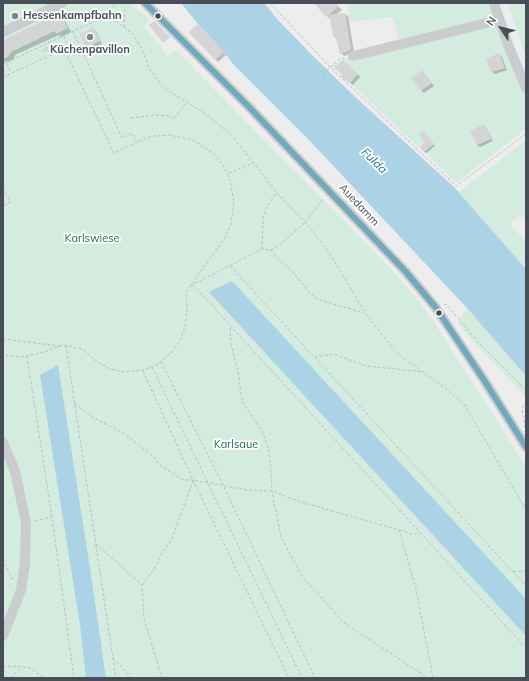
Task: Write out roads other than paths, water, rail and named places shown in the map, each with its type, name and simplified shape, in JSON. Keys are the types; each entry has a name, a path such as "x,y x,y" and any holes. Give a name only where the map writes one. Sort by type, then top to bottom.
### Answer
{"street":[{"path":"3,32 62,3"},
{"name":"Auedamm","path":"145,3 330,191 406,272 436,308 526,447"},
{"path":"494,3 499,20 526,88"},
{"path":"353,56 499,20"},
{"path":"3,444 15,472 26,523 26,563 21,590 3,636"}],"water":[{"name":"Fulda","path":"181,3 264,3 278,20 353,95 455,188 526,269 526,376 467,308 309,140 233,64"},
{"path":"232,281 526,599 526,636 209,292"},
{"path":"58,365 106,678 86,678 80,625 40,375"}],"place":[{"name":"Hessenkampfbahn","path":"15,16"},
{"name":"Küchenpavillon","path":"90,37"}],"park label":[{"name":"Karlswiese","path":"92,239"},
{"name":"Karlsaue","path":"236,445"}]}
